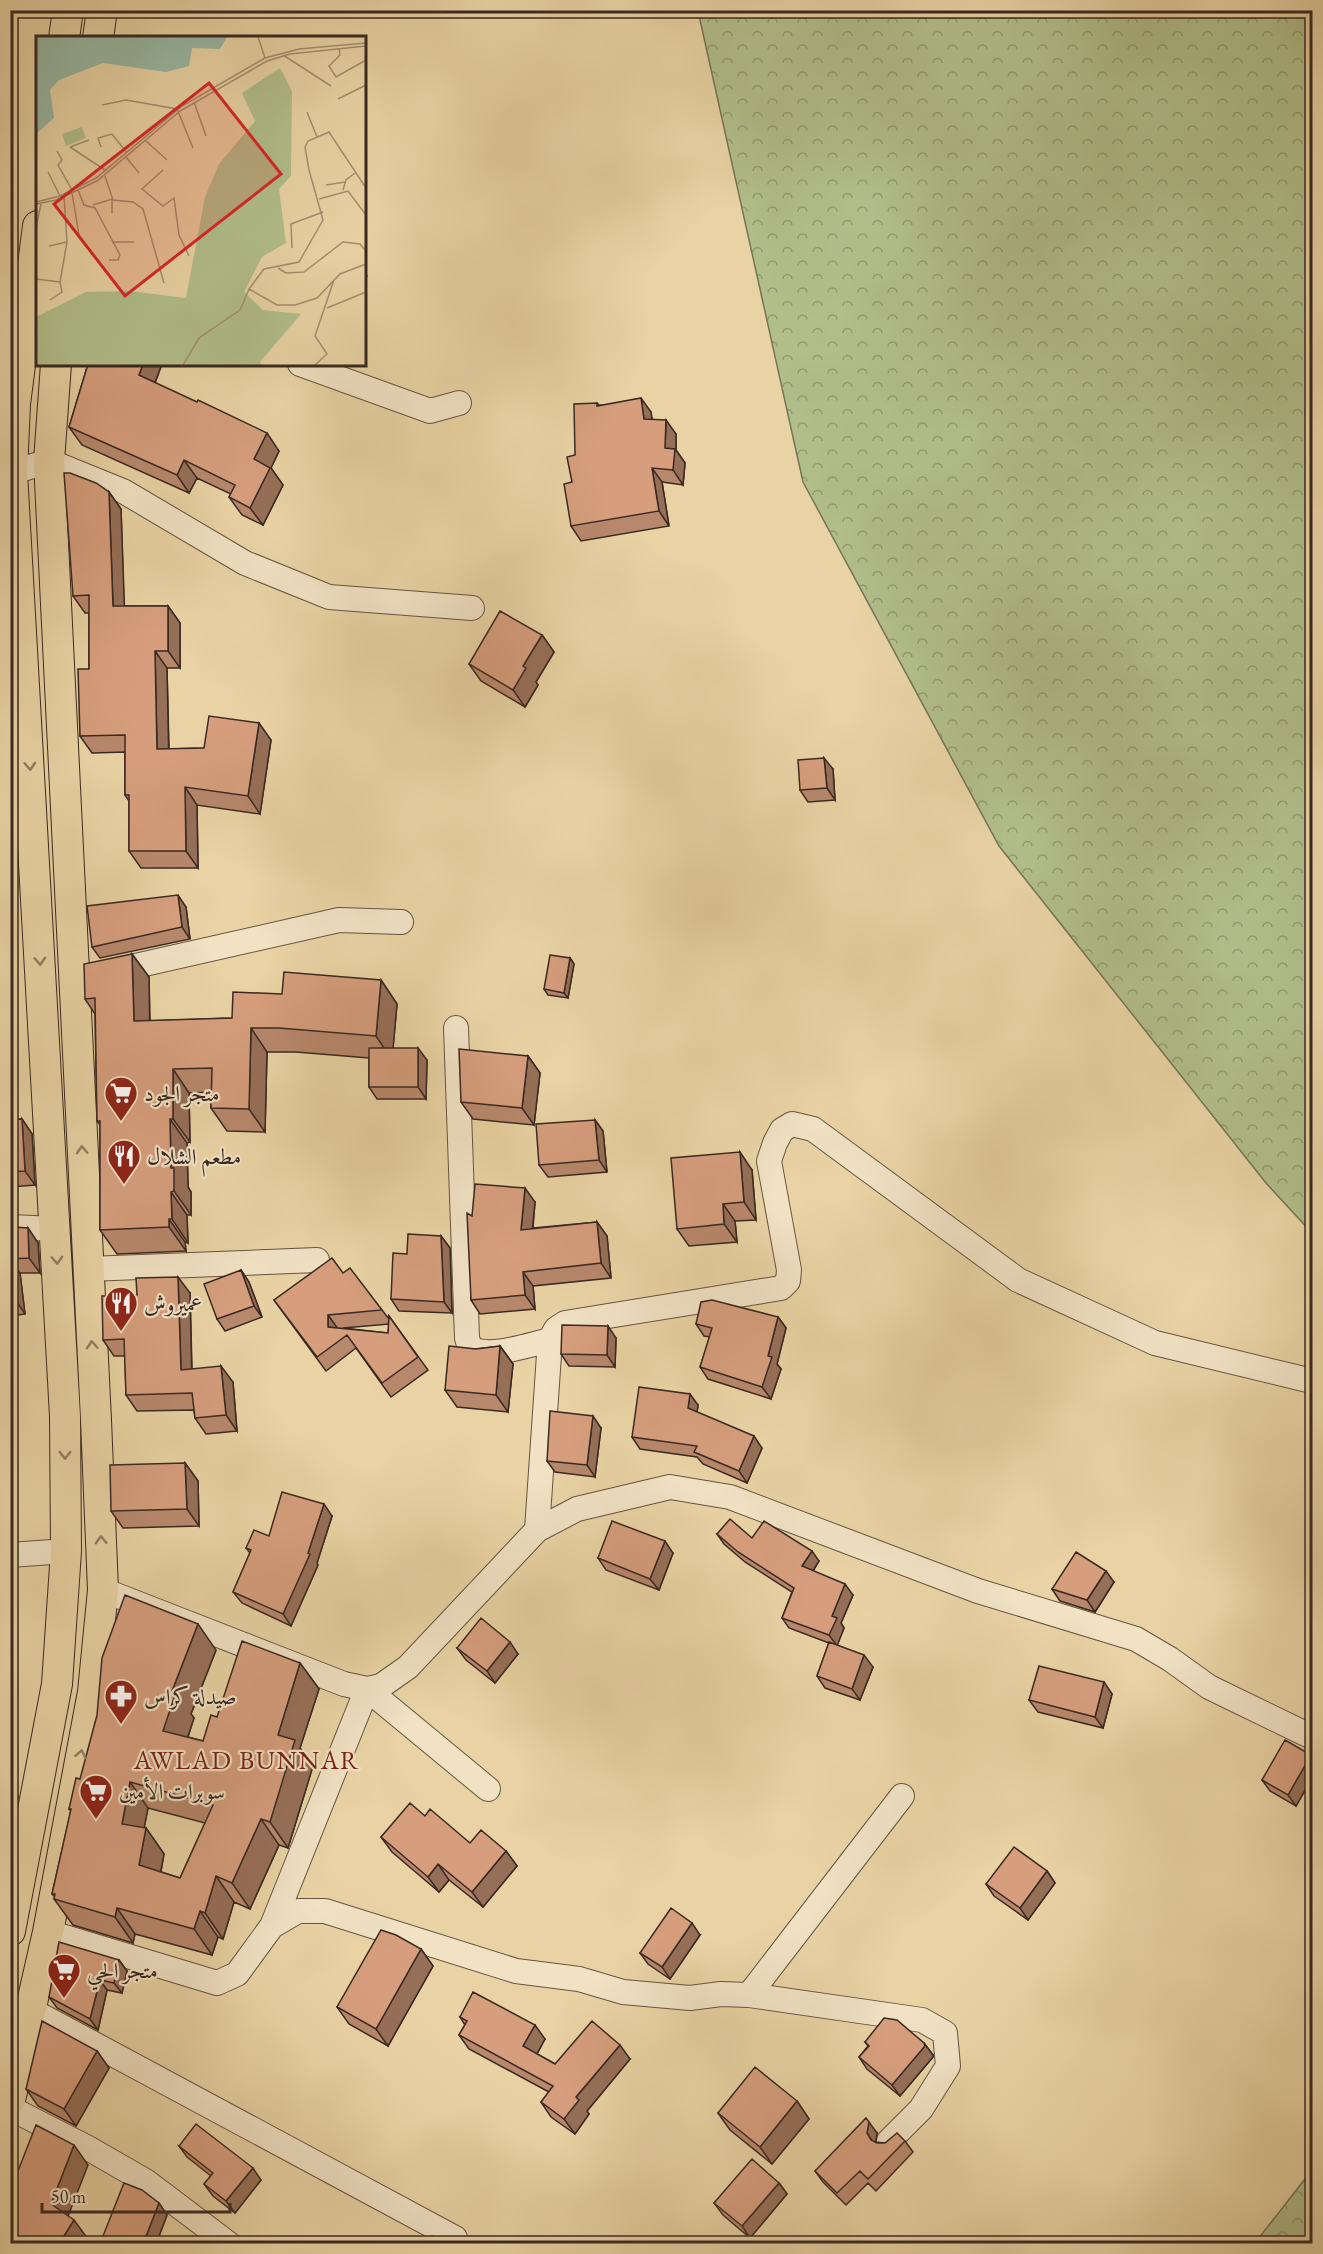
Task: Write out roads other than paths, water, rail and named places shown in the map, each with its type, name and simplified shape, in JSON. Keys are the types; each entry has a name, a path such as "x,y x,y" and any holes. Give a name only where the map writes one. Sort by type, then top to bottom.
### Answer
{"main road":[{"path":"64,36 68,10"},
{"path":"98,36 102,10"},
{"path":"10,1931 57,1684 66,1551 65,1416 11,472 15,404 36,241"},
{"path":"10,2100 48,1932 93,1692 103,1590 49,461 56,366"}],"street":[{"path":"306,366 430,411 459,403"},
{"path":"11,472 49,461 123,491 245,563 329,597 472,608"},
{"path":"74,976 107,972 339,920 401,922"},
{"path":"456,1028 467,1338 470,1348 477,1352 496,1352 550,1340"},
{"path":"537,1530 550,1340 556,1329 565,1323 781,1288 788,1281 789,1270 769,1161 782,1130 792,1124 813,1128 1018,1280 1155,1343 1312,1381"},
{"path":"10,1227 55,1229"},
{"path":"88,1269 317,1260"},
{"path":"103,1590 344,1684 367,1689 381,1686 408,1667 537,1530 577,1509 670,1487 730,1497 978,1591 1136,1639 1170,1659 1209,1687 1312,1737"},
{"path":"10,1555 66,1551"},
{"path":"367,1689 488,1789"},
{"path":"48,1932 217,1983 237,1974 272,1926 367,1689"},
{"path":"749,1995 902,1796"},
{"path":"272,1926 298,1911 325,1911 516,1971 579,1978 623,1992 690,1998 721,1994 749,1995 922,2020 945,2033 948,2066 921,2109 889,2141"},
{"path":"29,2009 455,2238"},
{"path":"10,2108 88,2148 147,2182 229,2244"}],"place":[{"name":"متجر الجود","path":"121,1122"},
{"name":"مطعم الشلال","path":"124,1185"},
{"name":"عميروش","path":"121,1332"},
{"name":"صيدلة كراس","path":"121,1725"},
{"name":"سوبرات الأمين","path":"96,1820"},
{"name":"متجر الحي","path":"64,1999"}],"district":[{"name":"AWLAD BUNNAR","path":"247,1760"}]}
